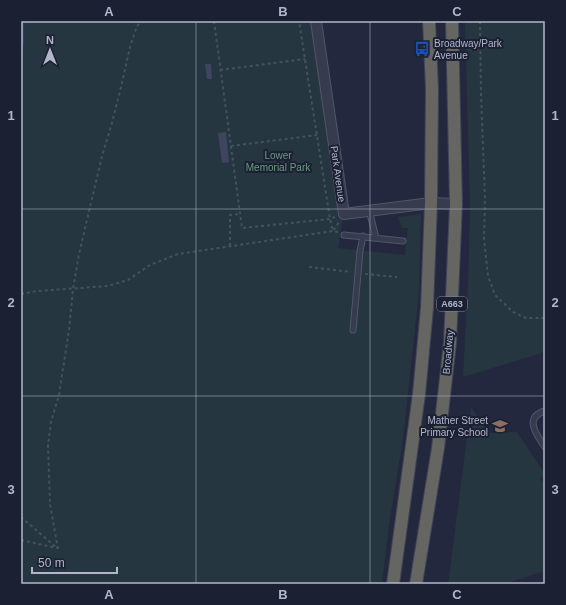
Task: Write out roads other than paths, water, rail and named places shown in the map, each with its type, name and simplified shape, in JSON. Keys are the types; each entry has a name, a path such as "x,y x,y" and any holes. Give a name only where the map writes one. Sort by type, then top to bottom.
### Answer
{"highway":[{"name":"A663","path":"393,584 419,394 427,308 431,203 432,88 429,21"},
{"name":"Broadway","path":"416,584 438,448 450,343 456,204 452,21"}],"street":[{"name":"Park Avenue","path":"316,21 344,214 431,203 456,204"}],"lane":[{"path":"369,210 376,238"},
{"path":"344,235 403,241"},
{"path":"353,330 360,251 363,236"},
{"path":"545,410 535,418 533,427 535,433 545,448"}],"waterway":[{"path":"21,49 23,41 23,21"}],"place":[{"name":"Broadway/Park Avenue","path":"422,49"},
{"name":"Mather Street Primary School","path":"500,426"}],"park label":[{"name":"Lower Memorial Park","path":"278,160"}]}
